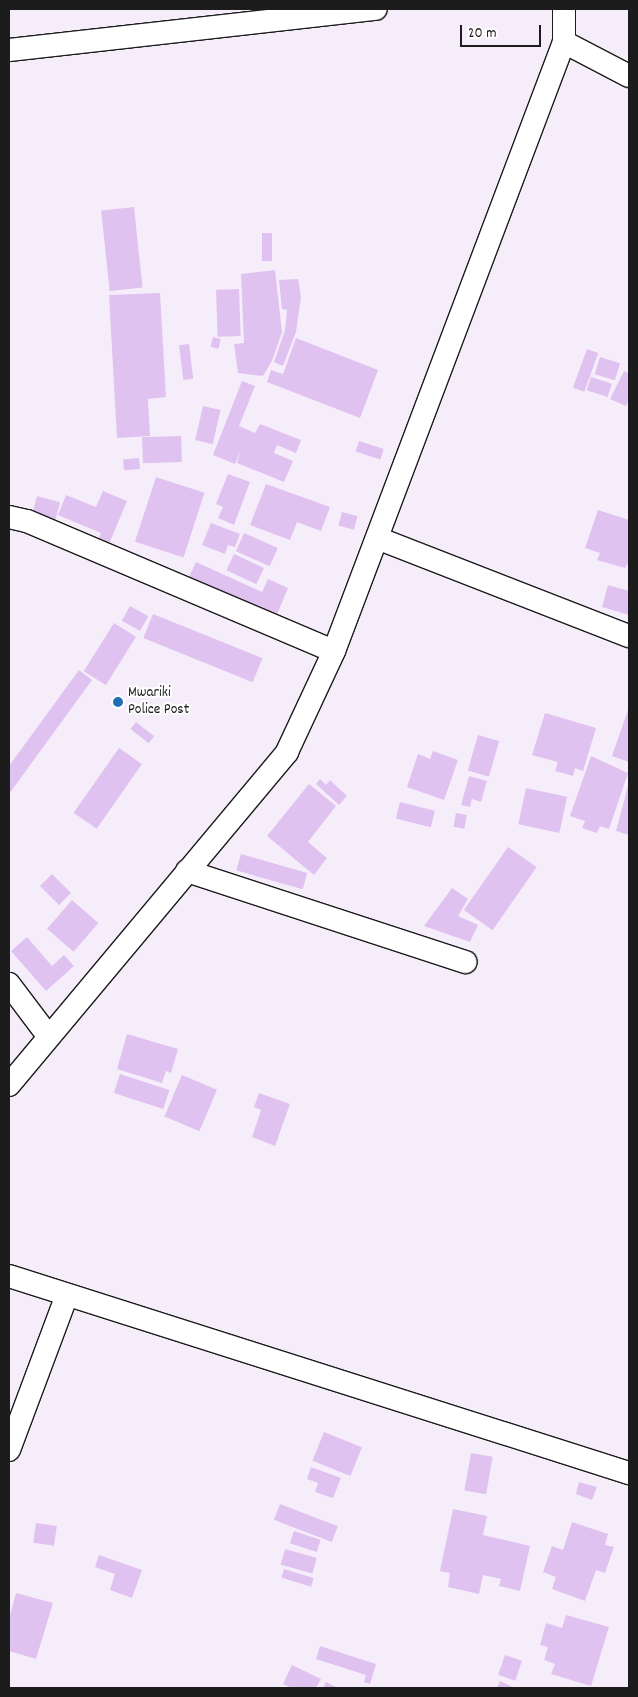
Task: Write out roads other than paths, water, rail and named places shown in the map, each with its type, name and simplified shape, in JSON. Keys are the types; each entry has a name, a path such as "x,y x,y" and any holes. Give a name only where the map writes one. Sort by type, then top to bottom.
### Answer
{"street":[{"path":"9,50 376,9"},
{"path":"9,1085 287,752 334,651 564,42 564,9"},
{"path":"564,42 629,76"},
{"path":"9,517 27,521 334,651"},
{"path":"377,538 629,636"},
{"path":"187,871 465,962"},
{"path":"9,984 49,1037"},
{"path":"9,1276 629,1473"},
{"path":"9,1450 67,1295"}],"place":[{"name":"Mwariki Police Post","path":"118,702"}]}
